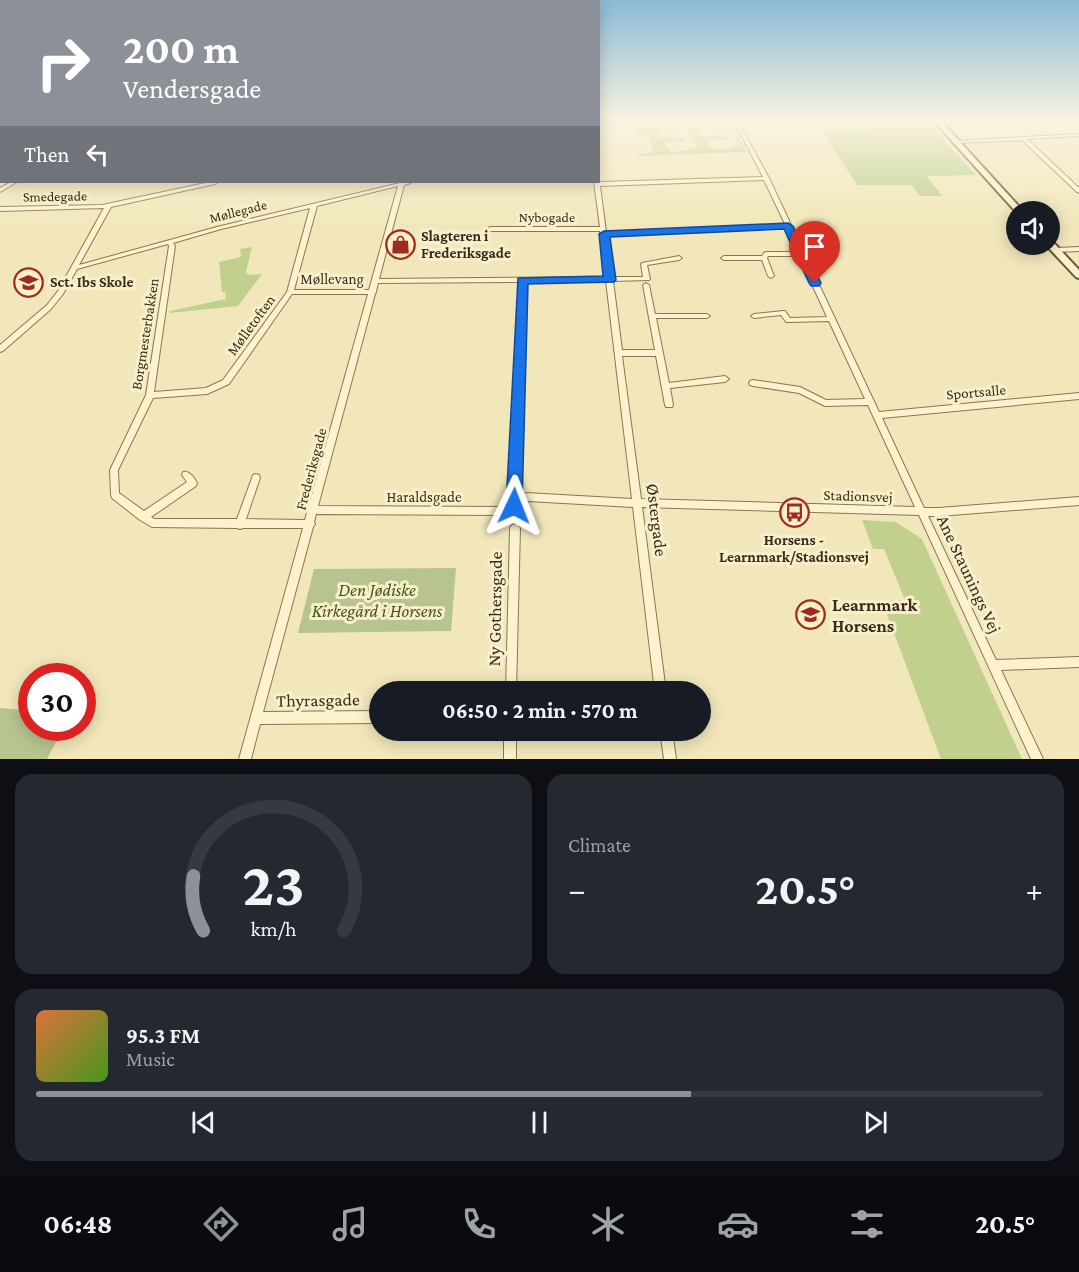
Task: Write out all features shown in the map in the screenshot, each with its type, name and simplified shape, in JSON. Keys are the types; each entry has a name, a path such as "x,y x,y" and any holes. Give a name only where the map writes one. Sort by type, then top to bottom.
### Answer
{"main road":[{"path":"968,155 1010,201"},
{"path":"1060,255 1079,275"}],"street":[{"name":"Ane Staunings Vej","path":"754,155 1037,759"},
{"path":"1041,155 1079,191"},
{"path":"600,183 766,178"},
{"name":"Smedegade","path":"0,209 109,206 200,183"},
{"name":"Møllegade","path":"74,268 405,183"},
{"name":"Frederiksgade","path":"245,759 405,183"},
{"name":"Østergade","path":"598,183 660,681"},
{"name":"Mølletoften","path":"150,395 207,391 220,387 226,382 290,292 314,205"},
{"path":"0,349 49,307 61,292 109,206"},
{"name":"Nybogade","path":"490,229 604,232 788,226"},
{"name":"Borgmesterbakken","path":"170,242 172,246 150,395 114,470 115,495 152,523 169,525 310,524"},
{"path":"1060,248 1079,249"},
{"path":"724,258 764,258 766,255 801,254"},
{"path":"376,281 647,279 644,264 679,258"},
{"path":"764,258 771,276"},
{"path":"514,506 522,280"},
{"path":"646,285 669,405"},
{"name":"Møllevang","path":"290,292 373,292"},
{"path":"754,316 783,313 792,330"},
{"path":"652,316 707,316"},
{"path":"788,320 832,319"},
{"path":"619,353 659,353"},
{"path":"666,386 725,379"},
{"path":"753,384 800,390 825,402 870,402"},
{"name":"Sportsalle","path":"876,415 1079,396"},
{"path":"143,517 193,483 186,475"},
{"path":"240,525 256,478"},
{"name":"Haraldsgade","path":"314,510 502,511 526,497 637,503"},
{"name":"Stadionsvej","path":"637,503 921,511 1079,501"},
{"name":"Ny Gothersgade","path":"511,681 515,528"},
{"path":"993,665 1079,662"},
{"name":"Thyrasgade","path":"256,718 369,717"},
{"path":"510,741 510,759"},
{"path":"668,741 670,759"}],"green space":[{"path":"838,155 958,155 976,175 927,176 942,196 920,196 912,185 857,185"},
{"path":"252,247 246,272 249,275 262,274 238,306 170,313 170,311 226,299 225,292 222,292 219,262 241,257 240,249"},
{"path":"862,520 896,522 922,539 1022,759 941,759 882,601 905,600 884,549 873,549"},
{"name":"Den Jødiske Kirkegård i Horsens","path":"456,568 451,631 298,633 314,569"},
{"path":"0,708 18,710 18,741 56,741 47,759 0,759"}],"place":[{"name":"Slagteren i Frederiksgade","path":"400,245"},
{"name":"Sct. Ibs Skole","path":"29,282"},
{"name":"Horsens - Learnmark/Stadionsvej","path":"794,513"},
{"name":"Learnmark Horsens","path":"811,615"}],"route":[{"path":"514,506 522,280 610,280 604,234 788,226 815,283"}]}
